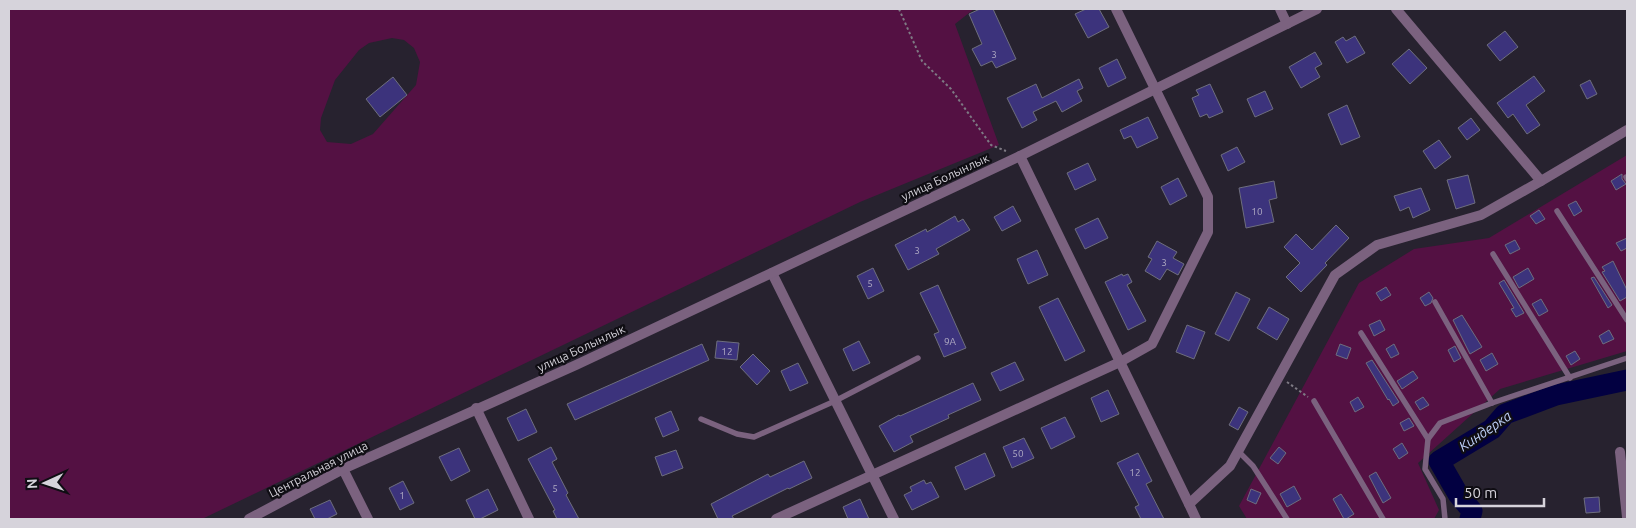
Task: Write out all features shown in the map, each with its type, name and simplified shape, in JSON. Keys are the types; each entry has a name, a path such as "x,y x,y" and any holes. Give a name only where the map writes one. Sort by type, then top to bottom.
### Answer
{"street":[{"path":"776,519 1120,362 1152,344 1208,232 1208,197 1116,9"},
{"path":"1280,9 1287,24"},
{"name":"улица Болынлык","path":"400,442 576,365 1020,156 1317,9"},
{"path":"1396,9 1541,181"},
{"path":"1189,504 1230,466 1335,275 1377,245 1481,214 1627,130"},
{"path":"1020,156 1196,519"},
{"path":"772,272 894,519"},
{"path":"476,408 528,519"},
{"name":"Центральная улица","path":"249,519 342,469 400,442"},
{"path":"1620,452 1627,516"},
{"path":"342,469 368,519"}],"lane":[{"path":"1557,211 1627,320"},
{"path":"1493,254 1570,378"},
{"path":"1434,302 1492,403"},
{"path":"1361,333 1428,439"},
{"path":"701,419 737,434 754,437 835,401 918,358"},
{"path":"1445,519 1443,499 1425,469 1428,439 1440,424 1492,403 1627,358"},
{"path":"1314,401 1383,519"},
{"path":"1238,450 1253,466 1287,519"}],"path":[{"path":"899,9 922,61 951,89 990,145 1020,156"},
{"path":"1296,388 1314,401"}],"shaded area":[{"path":"9,9 974,9 955,24 999,145 860,202 202,519 9,519","holes":["392,38 404,40 414,48 420,62 416,85 373,134 351,144 327,142 320,130 321,118 335,80 359,50 369,43"]},
{"path":"1627,155 1627,351 1500,389 1418,463 1439,510 1434,519 1247,519 1239,506 1359,283 1414,249 1489,238"}],"building":[{"path":"980,9 993,9 1016,59 996,68 992,61 981,66 972,49 982,44 969,14"},
{"path":"1086,9 1099,9 1109,27 1088,38 1075,14"},
{"path":"1505,31 1518,47 1500,61 1487,45"},
{"path":"1355,36 1365,53 1347,63 1335,42 1343,37 1346,41"},
{"path":"1409,49 1427,68 1410,84 1392,64"},
{"path":"1315,52 1322,64 1315,68 1320,77 1301,88 1289,67"},
{"path":"1117,59 1126,78 1108,87 1099,68"},
{"path":"1534,76 1545,91 1526,105 1540,125 1527,134 1513,114 1508,118 1497,103"},
{"path":"393,77 407,95 380,117 366,99"},
{"path":"1079,79 1083,88 1077,91 1082,101 1062,112 1056,101 1033,112 1037,120 1022,128 1007,98 1036,84 1042,98"},
{"path":"1590,80 1597,94 1587,99 1580,85"},
{"path":"1210,84 1223,112 1209,118 1207,114 1200,117 1192,98 1199,95 1196,90"},
{"path":"1265,91 1273,109 1255,117 1247,99"},
{"path":"1347,105 1360,137 1341,145 1328,114"},
{"path":"1148,117 1158,138 1137,148 1131,136 1124,139 1120,130"},
{"path":"1471,118 1480,130 1467,140 1458,128"},
{"path":"1439,140 1451,157 1435,169 1423,151"},
{"path":"1237,147 1245,162 1228,171 1221,155"},
{"path":"1088,163 1096,180 1075,190 1067,173"},
{"path":"1622,174 1622,179 1626,184 1616,190 1611,181"},
{"path":"1468,175 1475,203 1456,209 1447,180"},
{"path":"1178,178 1187,196 1170,205 1161,187"},
{"path":"1274,181 1277,198 1269,200 1274,222 1246,228 1239,188"},
{"path":"1421,188 1430,210 1413,218 1409,207 1400,211 1394,196"},
{"path":"1576,201 1582,211 1574,216 1568,205"},
{"path":"1013,206 1021,221 1002,231 994,217"},
{"path":"1539,210 1545,219 1536,224 1530,216"},
{"path":"955,216 958,222 963,219 970,230 936,249 939,254 908,270 895,245 926,229 927,232"},
{"path":"1098,218 1108,238 1085,249 1075,229"},
{"path":"1336,225 1349,238 1301,292 1286,277 1300,263 1284,247 1296,234 1312,250"},
{"path":"1627,238 1627,248 1621,251 1616,243"},
{"path":"1515,240 1520,249 1510,254 1505,245"},
{"path":"1157,241 1177,252 1173,258 1184,264 1178,275 1167,269 1160,280 1145,271 1152,259 1148,257"},
{"path":"1037,250 1048,275 1028,284 1017,259"},
{"path":"1613,261 1627,290 1627,297 1620,301 1602,272 1605,271 1602,267"},
{"path":"873,268 884,291 868,299 857,276"},
{"path":"1528,268 1534,279 1519,288 1513,277"},
{"path":"1122,274 1123,276 1128,274 1132,282 1127,285 1146,321 1128,330 1105,282"},
{"path":"1594,277 1612,305 1608,308 1591,278"},
{"path":"1504,280 1524,313 1516,317 1511,309 1514,308 1499,283"},
{"path":"938,285 966,348 944,357 934,334 939,332 920,293"},
{"path":"1386,287 1391,295 1381,301 1376,293"},
{"path":"1236,292 1250,299 1229,341 1215,334"},
{"path":"1429,292 1433,298 1431,303 1425,306 1420,298"},
{"path":"1058,298 1085,351 1065,361 1039,307"},
{"path":"1541,299 1548,311 1539,316 1532,304"},
{"path":"1269,307 1289,319 1277,340 1257,328"},
{"path":"1462,315 1482,347 1470,354 1453,320"},
{"path":"1380,320 1385,330 1374,336 1369,325"},
{"path":"1187,325 1205,332 1194,359 1176,352"},
{"path":"1609,330 1614,339 1603,344 1599,336"},
{"path":"717,341 739,343 737,360 715,358"},
{"path":"859,341 870,363 853,371 843,349"},
{"path":"702,344 709,360 575,420 567,404"},
{"path":"1340,344 1351,348 1347,359 1336,355"},
{"path":"1394,344 1399,354 1391,358 1386,349"},
{"path":"1455,346 1461,358 1454,362 1448,350"},
{"path":"1575,351 1580,359 1571,365 1566,356"},
{"path":"1492,353 1498,364 1486,371 1480,360"},
{"path":"753,354 770,371 757,385 740,367"},
{"path":"1372,360 1399,402 1393,406 1366,363"},
{"path":"1015,362 1024,380 1000,391 991,373"},
{"path":"798,363 808,383 790,391 781,371"},
{"path":"1413,371 1418,378 1402,389 1397,381"},
{"path":"973,383 981,400 948,415 949,418 910,436 913,442 894,452 879,426 899,415"},
{"path":"1108,390 1119,414 1101,422 1091,398"},
{"path":"1358,397 1364,407 1355,412 1350,402"},
{"path":"1423,397 1429,405 1420,410 1415,402"},
{"path":"1239,407 1248,412 1238,430 1229,425"},
{"path":"526,409 537,432 518,441 507,418"},
{"path":"671,411 679,430 663,437 655,418"},
{"path":"1065,417 1075,437 1051,449 1041,428"},
{"path":"1409,418 1414,426 1404,431 1400,423"},
{"path":"1024,438 1034,458 1012,468 1003,447"},
{"path":"1402,443 1408,453 1399,459 1393,449"},
{"path":"551,447 557,459 552,462 579,519 557,519 553,511 555,510 528,459"},
{"path":"1279,447 1286,453 1278,464 1270,458"},
{"path":"459,448 470,471 451,481 439,457"},
{"path":"676,450 683,468 662,476 655,457"},
{"path":"985,453 995,476 965,490 955,467"},
{"path":"1138,453 1152,481 1146,484 1164,519 1141,519 1135,507 1139,505 1117,463"},
{"path":"804,461 812,478 732,516 734,519 718,519 711,504 768,474 770,477"},
{"path":"1376,472 1391,498 1383,503 1369,476"},
{"path":"924,480 926,484 931,482 939,497 912,510 904,495 912,491 910,487"},
{"path":"403,481 414,503 400,510 389,488"},
{"path":"1294,486 1301,499 1287,507 1280,494"},
{"path":"488,489 498,510 480,519 475,519 466,500"},
{"path":"1251,489 1261,493 1256,504 1247,500"},
{"path":"1341,494 1354,514 1346,519 1344,519 1333,499"},
{"path":"1599,497 1600,512 1586,513 1584,498"},
{"path":"860,499 869,519 848,519 843,507"},
{"path":"330,500 337,514 327,519 315,519 310,509"}],"waterway":[{"name":"Киндерка","path":"1470,519 1472,511 1458,494 1439,461 1492,429 1505,414 1556,395 1627,380"}]}
